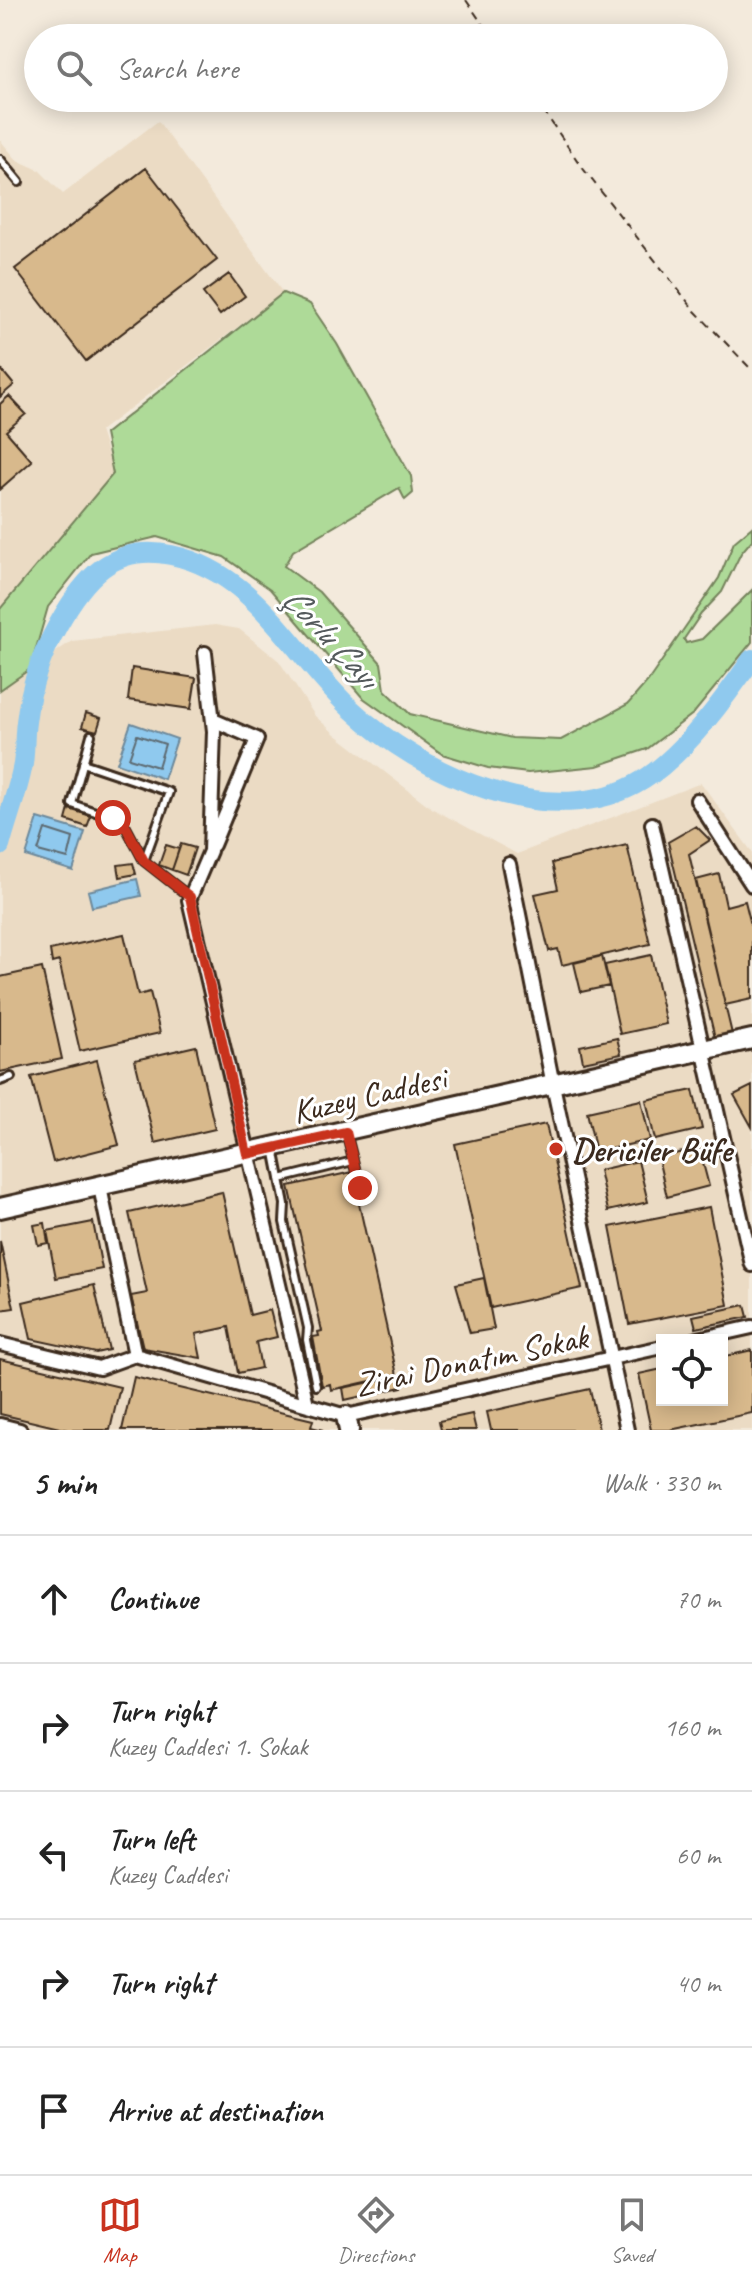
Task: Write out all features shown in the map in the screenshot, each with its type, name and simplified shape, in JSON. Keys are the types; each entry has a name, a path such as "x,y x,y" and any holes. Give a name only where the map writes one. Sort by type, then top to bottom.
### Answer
{"street":[{"path":"205,653 213,720 210,851"},
{"path":"213,720 257,739 190,897 307,1404"},
{"path":"697,800 752,885"},
{"path":"652,824 752,1265"},
{"path":"509,864 627,1430"},
{"name":"Kuzey Caddesi","path":"0,1208 752,1039"},
{"path":"0,1344 99,1368 135,1355 100,1187"},
{"path":"721,1334 752,1327"},
{"name":"Zirai Donatım Sokak","path":"135,1355 307,1404 348,1423 656,1348"},
{"path":"0,1425 20,1430"}],"lane":[{"path":"0,159 19,182"},
{"path":"91,735 72,804 113,818 126,827 144,861 190,897"},
{"path":"83,763 169,792 144,861"},
{"path":"0,1081 11,1077"},
{"path":"346,1132 360,1188"},
{"path":"274,1148 285,1204 284,1222 308,1328 307,1340 316,1386"},
{"path":"280,1179 353,1161"}],"path":[{"path":"466,0 482,24"},
{"path":"544,112 581,166 695,311 752,370"}],"shaded area":[{"path":"158,121 283,293 100,431 114,474 0,609 0,140 17,160 39,170 63,194"},
{"path":"215,625 239,629 279,661 315,716 335,734 433,809 517,854 701,783 752,852 752,1430 0,1430 0,690 72,641"}],"green space":[{"path":"283,293 310,304 337,344 411,476 413,493 405,500 399,488 293,551 284,566 319,592 381,663 385,690 410,714 512,738 561,740 628,704 648,681 719,578 734,542 752,527 752,540 741,553 722,592 701,614 684,639 686,643 702,639 752,590 752,642 694,713 647,749 597,766 528,773 488,768 442,754 362,697 270,589 224,557 157,537 91,553 48,607 30,669 0,690 0,609 113,474 105,434"}],"water":[{"path":"131,723 177,739 164,779 117,763"},
{"path":"38,818 85,832 73,871 26,856"},
{"path":"137,879 141,896 92,907 88,891"}],"building":[{"path":"146,168 217,260 86,361 15,269"},
{"path":"229,274 245,296 220,315 203,293"},
{"path":"0,368 14,385 0,397"},
{"path":"9,396 26,414 6,431 32,461 0,489 0,404"},
{"path":"132,668 196,678 191,709 128,700"},
{"path":"86,713 101,718 97,731 82,727"},
{"path":"69,809 91,816 87,827 66,820"},
{"path":"696,826 710,840 689,854 732,1034 715,1038 668,842"},
{"path":"181,844 195,848 186,875 172,870"},
{"path":"166,845 179,849 172,870 159,865"},
{"path":"627,845 650,944 562,965 558,949 549,951 535,894 558,889 552,863"},
{"path":"133,863 136,874 120,877 118,865"},
{"path":"719,874 726,906 745,901 752,929 752,999 725,1005 696,880"},
{"path":"124,934 138,995 150,992 160,1033 80,1051 59,961 52,963 50,950"},
{"path":"651,955 666,1024 620,1034 605,965"},
{"path":"602,956 609,986 581,992 574,963"},
{"path":"42,968 62,1059 0,1072 0,977"},
{"path":"617,1038 621,1054 583,1062 580,1046"},
{"path":"196,1046 215,1129 155,1143 135,1060"},
{"path":"97,1060 119,1145 53,1162 31,1077"},
{"path":"752,1086 752,1127 734,1095"},
{"path":"693,1090 702,1129 655,1140 646,1100"},
{"path":"641,1100 650,1140 596,1152 587,1112"},
{"path":"546,1124 582,1288 491,1308 455,1144"},
{"path":"699,1148 709,1186 667,1197 658,1158"},
{"path":"638,1161 648,1202 608,1211 599,1170"},
{"path":"352,1172 397,1375 331,1390 330,1384 322,1386 313,1337 319,1336 318,1332 322,1331 289,1186"},
{"path":"222,1192 250,1315 270,1310 277,1337 256,1342 261,1368 238,1373 229,1327 196,1334 201,1358 143,1348 131,1296 147,1293 129,1213"},
{"path":"709,1207 728,1305 629,1324 610,1227"},
{"path":"93,1222 102,1269 56,1278 47,1231"},
{"path":"45,1223 48,1243 38,1245 34,1225"},
{"path":"0,1241 14,1308 0,1310"},
{"path":"484,1278 494,1329 470,1333 456,1284"},
{"path":"94,1285 109,1350 96,1353 31,1339 23,1302"},
{"path":"745,1305 748,1317 696,1328 693,1316"},
{"path":"752,1350 752,1413 670,1430 651,1430 639,1374 656,1370 656,1406 728,1406 728,1356"},
{"path":"0,1359 120,1387 110,1430 68,1430 0,1414"},
{"path":"399,1376 402,1387 345,1400 343,1388"},
{"path":"134,1377 313,1420 311,1427 323,1430 122,1430"},
{"path":"590,1389 599,1430 491,1430 487,1412"},
{"path":"472,1414 476,1430 441,1430 439,1421"}],"waterway":[{"name":"Çorlu Çayı","path":"0,846 23,764 30,697 46,648 68,608 90,579 117,559 133,554 171,555 200,564 226,579 250,597 330,688 380,733 450,775 489,790 529,799 569,802 607,796 643,780 688,741 752,659"}],"place":[{"name":"Dericiler Büfe","path":"556,1149"}],"route":[{"path":"113,818 126,827 144,861 190,897 247,1154 346,1132 360,1188"}]}
